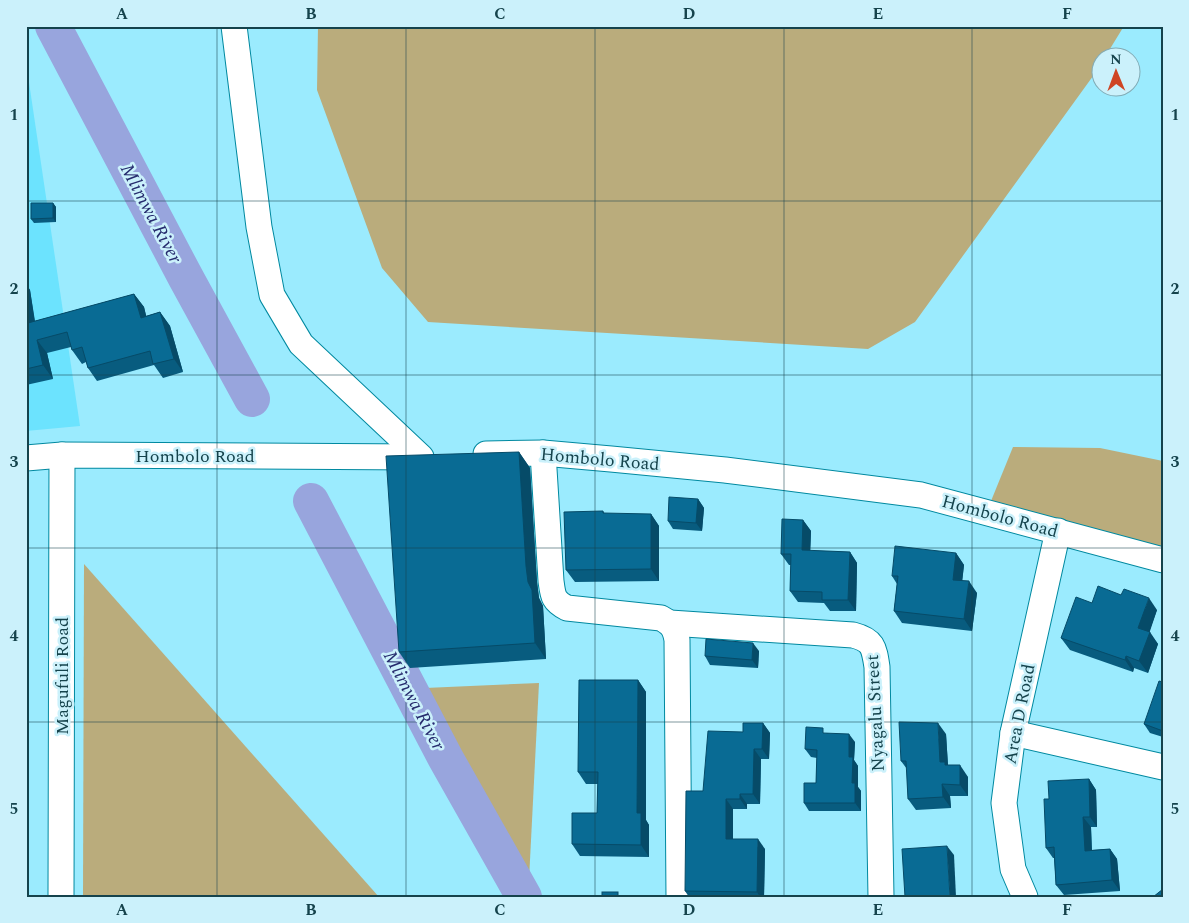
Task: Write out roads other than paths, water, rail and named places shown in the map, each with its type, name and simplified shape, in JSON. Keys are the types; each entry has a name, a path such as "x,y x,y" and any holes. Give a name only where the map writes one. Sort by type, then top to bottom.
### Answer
{"street":[{"path":"234,26 259,227 272,295 301,344 440,456"},
{"name":"Hombolo Road","path":"26,458 62,455 440,456 543,452 725,470 921,495 1163,560"},
{"name":"Nyagalu Street","path":"543,452 551,581 553,596 558,603 574,608 661,618 670,623 853,635 869,642 874,649 877,667 881,897"},
{"name":"Magufuli Road","path":"61,897 62,455"},
{"name":"Area D Road","path":"1026,897 1013,869 1004,802 1013,733 1058,531"},
{"path":"670,623 675,629 677,640 679,897"},
{"path":"1013,733 1163,767"}],"waterway":[{"name":"Mlimwa River","path":"53,26 252,399"},
{"name":"Mlimwa River","path":"311,501 446,759 524,897"}]}
